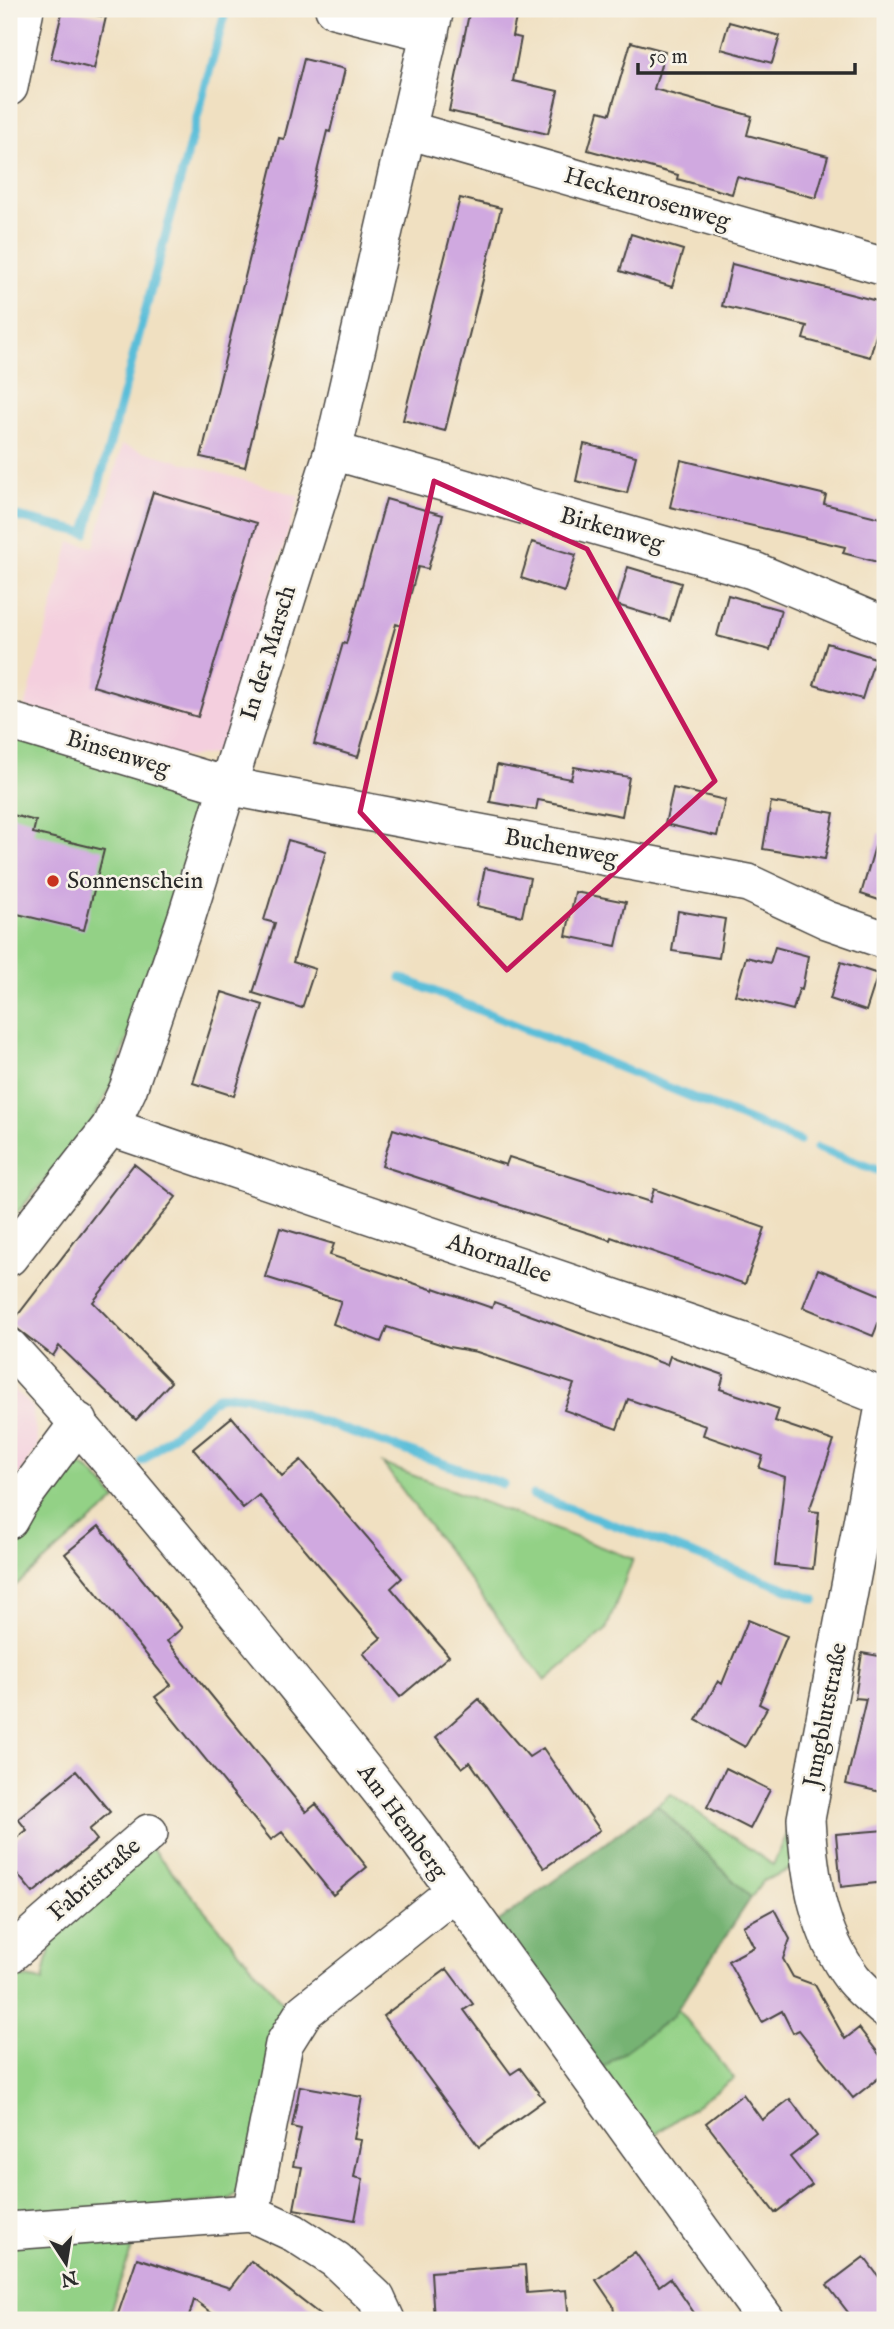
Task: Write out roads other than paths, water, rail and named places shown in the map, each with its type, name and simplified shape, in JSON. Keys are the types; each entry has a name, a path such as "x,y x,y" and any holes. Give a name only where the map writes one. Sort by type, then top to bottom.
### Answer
{"street":[{"path":"9,87 25,9"},
{"path":"334,9 432,21"},
{"name":"In der Marsch","path":"9,1257 110,1127 128,1089 186,919 333,451 432,21"},
{"name":"Heckenrosenweg","path":"408,130 885,267"},
{"name":"Birkenweg","path":"333,451 752,570 885,626"},
{"name":"Binsenweg","path":"9,721 227,786"},
{"name":"Buchenweg","path":"227,786 748,883 827,920 885,940"},
{"name":"Ahornallee","path":"110,1127 744,1342 885,1400"},
{"name":"Am Hemberg","path":"9,1347 79,1422 362,1766 766,2320"},
{"name":"Jungblutstraße","path":"885,1400 806,1819 815,1898 831,1941 854,1980 885,2009"},
{"path":"9,1520 79,1422"},
{"name":"Fabristraße","path":"9,1955 149,1833"},
{"path":"251,2213 284,2043 304,2012 454,1892"},
{"path":"9,2231 251,2213 295,2233 336,2260 376,2298 386,2320"}],"waterway":[{"path":"9,515 86,533 226,9"},
{"path":"401,978 799,1141"},
{"path":"817,1148 885,1173"},
{"path":"142,1461 217,1397 231,1395 250,1397 503,1484"},
{"path":"533,1495 815,1599"}],"place":[{"name":"Sonnenschein","path":"53,881"}]}
